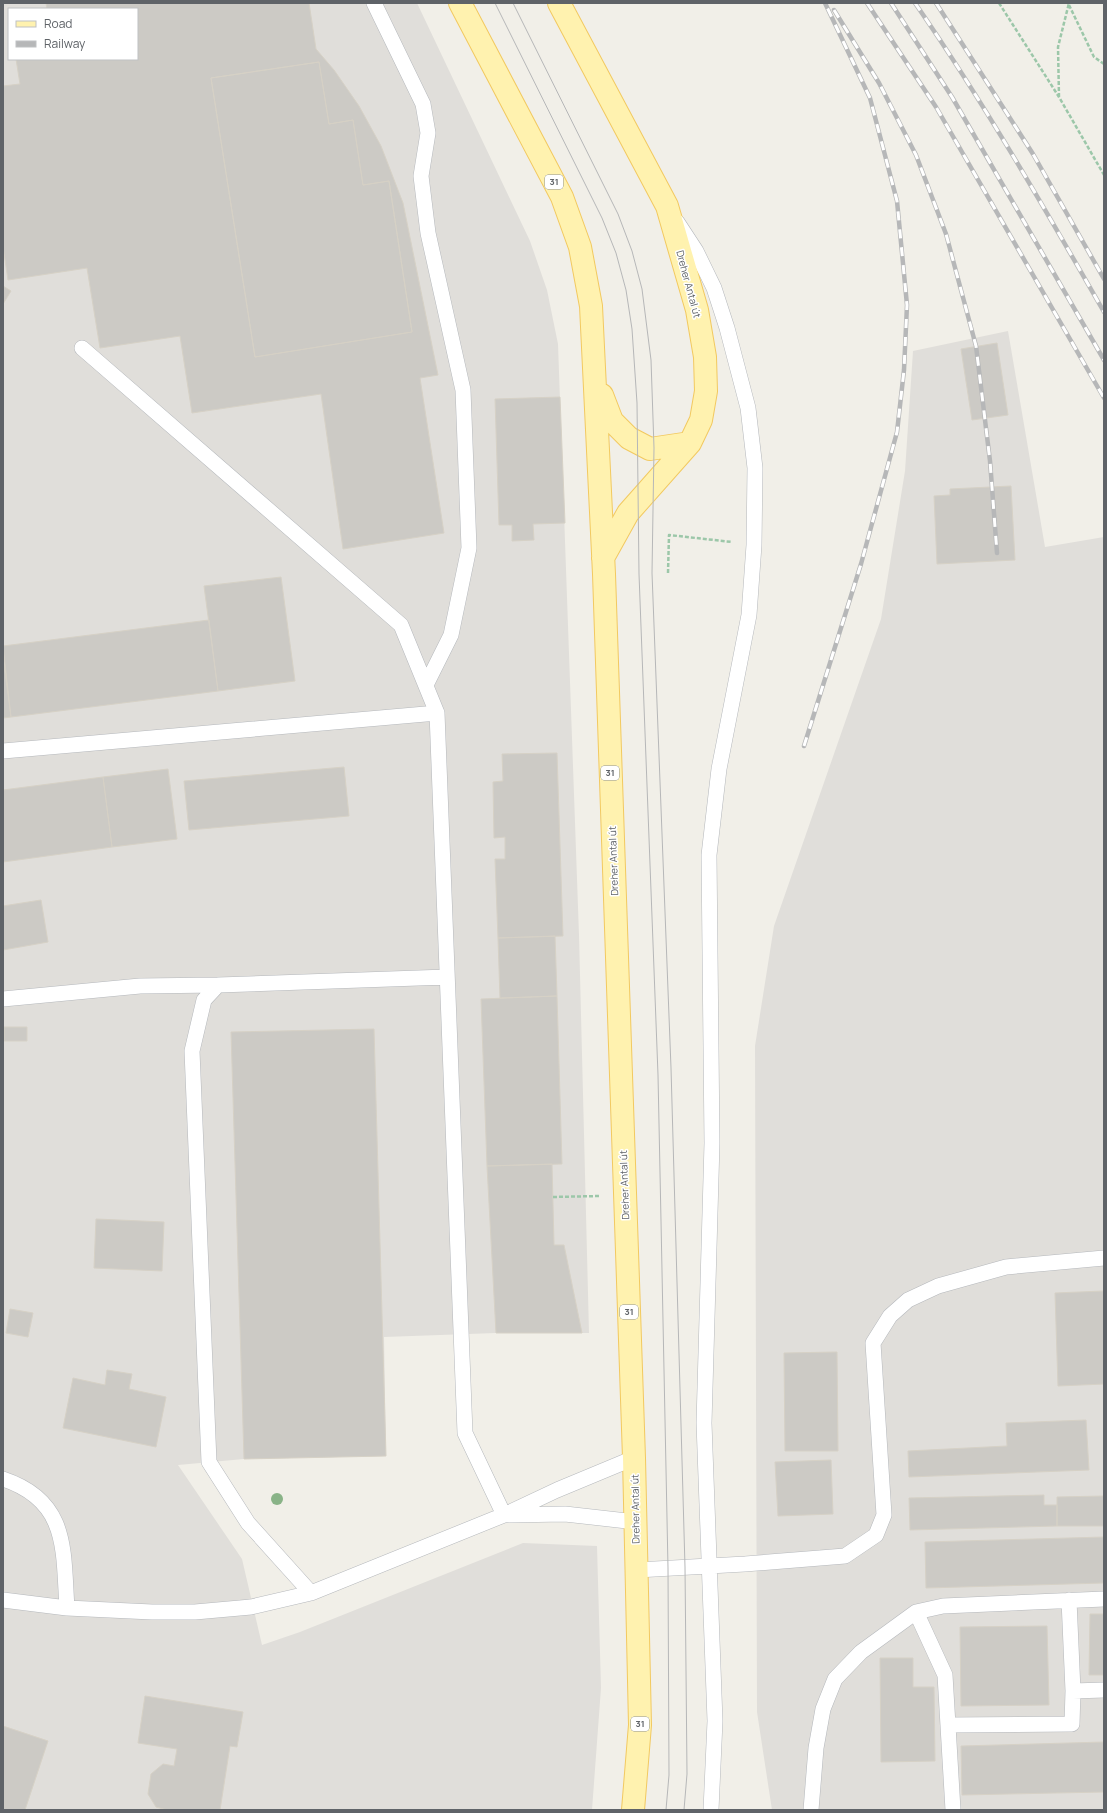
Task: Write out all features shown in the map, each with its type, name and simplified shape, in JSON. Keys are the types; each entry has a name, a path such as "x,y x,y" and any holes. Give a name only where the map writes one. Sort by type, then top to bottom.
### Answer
{"main road":[{"name":"Dreher Antal út","path":"460,3 562,197 580,247 591,306 596,379 603,559 636,1522 640,1726 633,1810"},
{"name":"Dreher Antal út","path":"559,3 667,206 697,310 705,357 706,391 701,420 690,443 628,513 603,559"},
{"path":"596,379 612,421 629,438 650,449 690,443"}],"lane":[{"path":"374,3 423,104 428,133 421,176 428,233 463,390 469,548 451,634 426,685"},
{"path":"667,206 696,251 714,288 727,328 745,394 755,468 754,545 749,615 719,769 709,855 712,1143 704,1423 715,1721 711,1810"},
{"path":"82,348 401,625 437,713 446,978 465,1433 504,1515"},
{"path":"3,750 437,713"},
{"path":"3,998 140,986 446,978"},
{"path":"218,985 204,1000 192,1051 209,1462 248,1523 311,1593"},
{"path":"637,1570 745,1564 845,1556 876,1535 884,1515 873,1343 890,1316 908,1300 938,1286 1006,1267 1104,1258"},
{"path":"3,1600 67,1608 152,1612 195,1612 250,1607 311,1593 504,1515 557,1490 634,1458"},
{"path":"3,1479 22,1485 37,1495 48,1508 62,1545 67,1608"},
{"path":"504,1515 565,1514 636,1522"},
{"path":"812,1810 816,1748 823,1709 835,1679 861,1652 916,1612 943,1606 1104,1598"},
{"path":"948,1725 1072,1724 1073,1691 1069,1600"},
{"path":"916,1612 945,1675 953,1810"},
{"path":"1073,1691 1104,1690"}],"path":[{"path":"999,3 1059,97 1104,175"},
{"path":"1059,97 1058,47 1069,4"},
{"path":"1069,4 1094,57 1104,64"},
{"path":"668,573 669,535 734,543"},
{"path":"553,1197 625,1196"}],"shaded area":[{"path":"3,3 417,3 530,241 547,290 558,344 579,935 589,1333 496,1333 384,1337 386,1456 244,1459 178,1465 242,1559 262,1645 300,1632 523,1543 597,1546 601,1688 592,1810 3,1810"},
{"path":"1008,331 1045,547 1104,537 1104,1810 772,1810 757,1712 755,1046 774,926 881,619 905,471 913,351"}],"building":[{"path":"46,3 309,3 316,49 334,70 359,106 381,146 403,203 438,375 420,378 444,533 343,549 321,394 192,413 180,336 100,348 87,268 8,280 3,247 3,86 20,84 16,60 138,60 138,8 47,8","holes":["319,62 329,124 353,120 363,185 389,181 412,332 255,357 211,78"]},
{"path":"319,62 329,124 353,120 363,185 389,181 412,332 255,357 211,78"},
{"path":"3,286 11,291 3,304"},
{"path":"997,343 1008,415 972,420 961,349"},
{"path":"560,397 565,523 533,524 534,540 512,541 512,525 499,525 495,399"},
{"path":"1011,486 1015,560 937,564 934,496 950,495 950,489"},
{"path":"281,577 295,681 218,691 204,586"},
{"path":"209,620 218,691 11,717 3,646"},
{"path":"3,657 11,717 3,718"},
{"path":"557,753 563,936 498,938 495,859 505,859 505,837 494,838 493,782 503,781 502,754"},
{"path":"344,767 349,816 189,830 184,781"},
{"path":"168,769 177,839 112,847 103,777"},
{"path":"103,777 112,847 3,862 3,790"},
{"path":"41,900 48,942 3,950 3,906"},
{"path":"555,936 557,996 500,998 498,938"},
{"path":"557,996 562,1164 487,1166 481,999"},
{"path":"4,1027 27,1027 27,1041 4,1041"},
{"path":"374,1029 386,1456 244,1459 231,1032"},
{"path":"552,1164 554,1245 564,1245 582,1333 496,1333 487,1166"},
{"path":"96,1219 164,1222 162,1271 94,1268"},
{"path":"1104,1291 1104,1384 1058,1386 1055,1293"},
{"path":"10,1309 33,1313 28,1337 6,1333"},
{"path":"837,1352 838,1451 785,1451 784,1353"},
{"path":"107,1370 132,1374 129,1389 166,1397 156,1447 63,1428 73,1378 105,1385"},
{"path":"1086,1420 1089,1470 909,1477 908,1451 1007,1446 1006,1423"},
{"path":"831,1460 833,1514 778,1516 775,1462"},
{"path":"1044,1495 1044,1505 1057,1505 1057,1526 910,1530 909,1498"},
{"path":"1104,1496 1104,1526 1057,1526 1057,1497"},
{"path":"1104,1537 1104,1583 926,1588 925,1542"},
{"path":"1090,1614 1104,1614 1104,1675 1089,1675"},
{"path":"1047,1626 1049,1705 961,1706 960,1627"},
{"path":"880,1658 913,1658 913,1687 934,1687 935,1761 881,1762"},
{"path":"145,1696 243,1712 237,1747 230,1746 220,1810 167,1810 156,1807 148,1794 151,1774 163,1764 174,1766 177,1749 138,1743"},
{"path":"3,1726 48,1741 25,1810 3,1810"},
{"path":"1104,1742 1104,1792 962,1795 961,1746"}],"tram line":[{"path":"495,3 602,218 616,253 626,290 632,329 637,403 639,574 658,1075 668,1568 669,1775 666,1810"},
{"path":"513,3 618,214 632,251 642,289 651,360 654,448 652,573 671,1068 685,1567 687,1774 684,1810"}],"railway":[{"path":"804,746 861,564 897,432 904,370 907,305 897,201 870,98 825,3"},
{"path":"867,3 936,107 1104,398"},
{"path":"891,3 952,97 1104,360"},
{"path":"915,3 989,117 1036,194 1104,312"},
{"path":"936,3 1033,154 1104,279"},
{"path":"834,10 879,83 916,155 946,234 976,346 990,461 997,553"}]}
